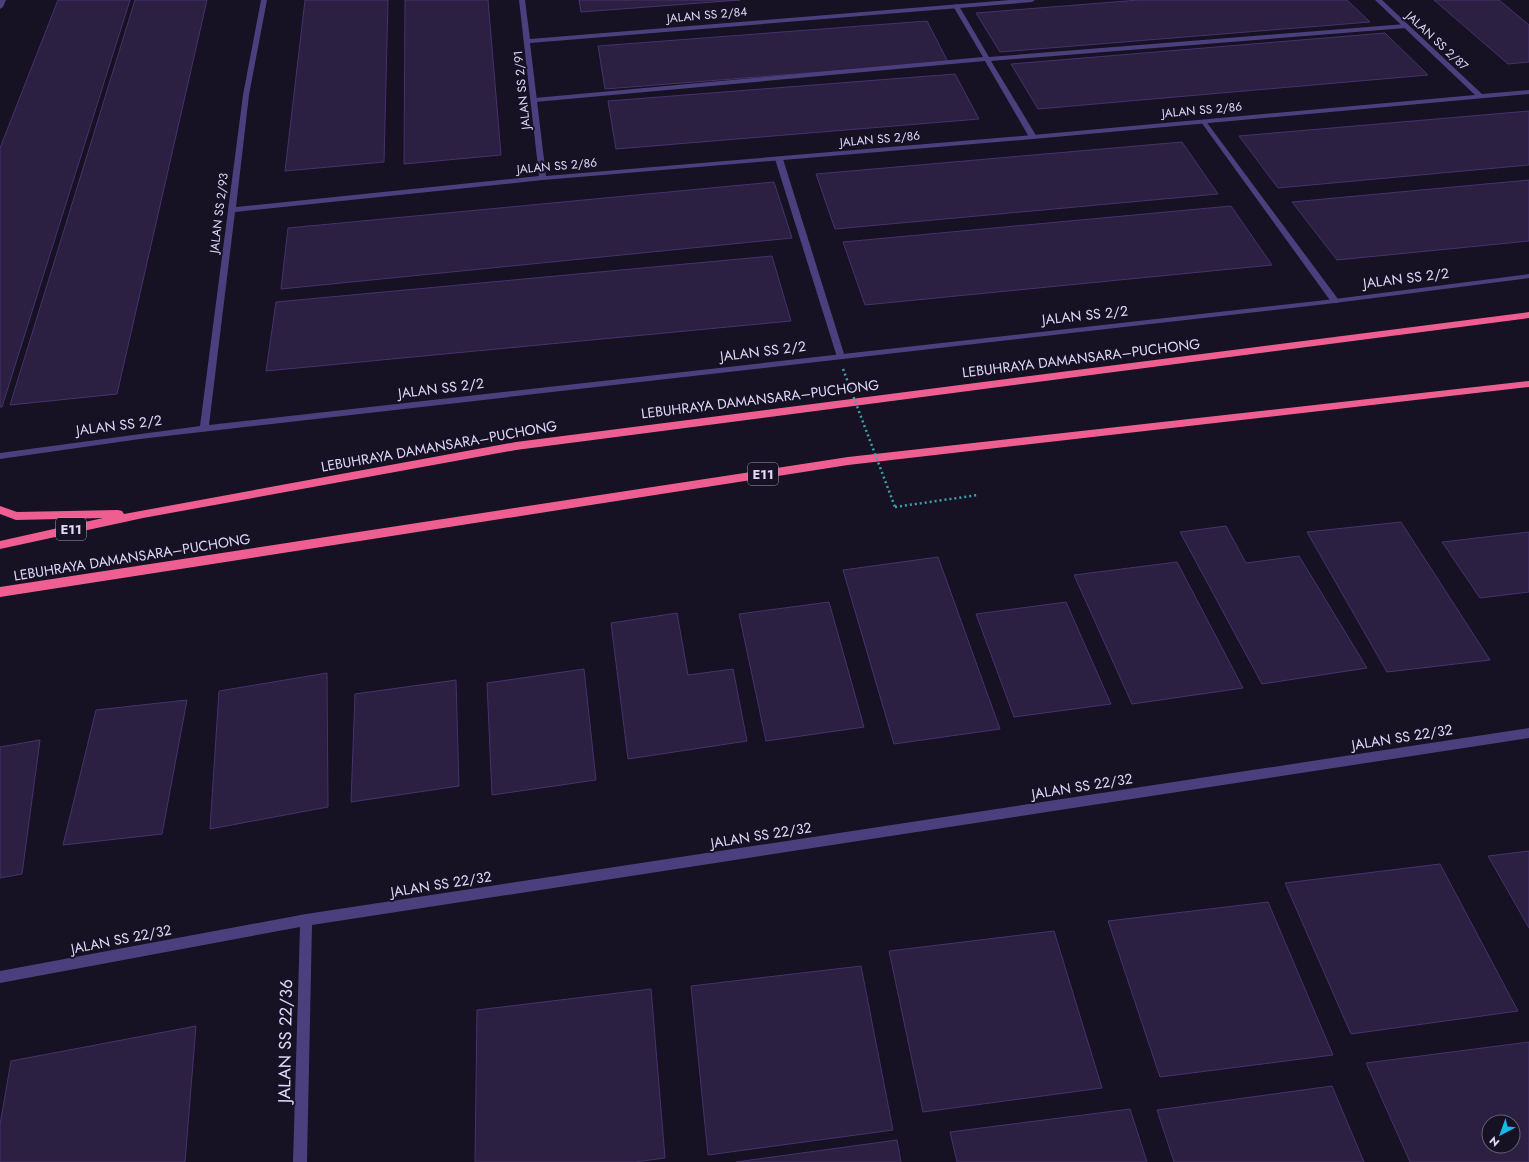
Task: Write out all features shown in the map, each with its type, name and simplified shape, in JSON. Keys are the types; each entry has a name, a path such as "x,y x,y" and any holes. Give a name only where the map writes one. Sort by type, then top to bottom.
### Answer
{"highway":[{"name":"LEBUHRAYA DAMANSARA–PUCHONG","path":"0,545 143,514 516,446 1529,315"},
{"name":"LEBUHRAYA DAMANSARA–PUCHONG","path":"0,592 848,462 1529,384"},
{"path":"0,510 16,516 143,514"}],"street":[{"path":"0,7 3,0"},
{"name":"JALAN SS 2/93","path":"204,430 246,95 264,0"},
{"name":"JALAN SS 2/91","path":"522,0 543,178"},
{"name":"JALAN SS 2/84","path":"528,41 1032,0"},
{"name":"JALAN SS 2/87","path":"1378,0 1481,97"},
{"path":"956,6 1033,137"},
{"path":"535,100 987,59 1406,26"},
{"name":"JALAN SS 2/86","path":"232,210 543,178 1033,137 1529,92"},
{"path":"1203,121 1335,301"},
{"path":"779,159 841,357"},
{"name":"JALAN SS 2/2","path":"0,456 140,436 204,430 1335,301 1529,276"},
{"name":"JALAN SS 22/32","path":"0,977 306,920 1529,733"},
{"name":"JALAN SS 22/36","path":"300,1162 306,920"}],"path":[{"path":"843,369 894,507 978,495"}],"building":[{"path":"58,0 130,0 2,407 0,407 0,148"},
{"path":"135,0 207,0 117,394 10,405"},
{"path":"305,0 388,0 384,162 285,171"},
{"path":"405,0 488,0 501,155 404,164"},
{"path":"579,0 740,0 581,12"},
{"path":"1139,0 1347,0 1370,22 1000,52 976,13"},
{"path":"1434,0 1499,0 1529,25 1529,62 1508,64"},
{"path":"927,21 948,62 605,89 598,46"},
{"path":"1385,33 1428,75 1038,109 1011,64"},
{"path":"955,74 979,119 616,149 608,101"},
{"path":"1529,111 1529,165 1278,188 1239,136"},
{"path":"1182,142 1218,194 835,229 816,174"},
{"path":"1529,180 1529,241 1337,260 1292,202"},
{"path":"774,182 792,238 281,289 288,228"},
{"path":"1231,206 1272,265 865,305 843,242"},
{"path":"772,256 791,321 266,371 276,302"},
{"path":"1401,522 1490,660 1387,672 1307,532"},
{"path":"1226,526 1246,563 1299,556 1367,668 1262,684 1180,532"},
{"path":"1529,532 1529,592 1480,598 1442,542"},
{"path":"938,557 1000,729 894,744 843,570"},
{"path":"1177,562 1243,688 1132,704 1074,575"},
{"path":"829,602 864,727 766,741 739,614"},
{"path":"1066,602 1111,704 1014,717 976,614"},
{"path":"677,613 688,675 733,669 747,741 628,759 611,623"},
{"path":"584,669 596,780 492,795 487,683"},
{"path":"327,673 328,807 210,829 219,691"},
{"path":"456,680 459,786 351,802 355,694"},
{"path":"187,700 162,834 63,845 96,710"},
{"path":"40,740 22,874 0,878 0,747"},
{"path":"1529,851 1529,928 1488,856"},
{"path":"1440,864 1518,1011 1351,1034 1285,883"},
{"path":"1268,902 1333,1055 1160,1077 1108,921"},
{"path":"1054,931 1102,1088 923,1112 889,951"},
{"path":"861,966 893,1130 708,1155 691,986"},
{"path":"651,989 665,1158 635,1162 475,1162 477,1010"},
{"path":"196,1026 185,1162 0,1162 0,1125 11,1061"},
{"path":"1529,1042 1529,1162 1410,1162 1366,1063"},
{"path":"1332,1086 1364,1162 1174,1162 1157,1110"},
{"path":"1130,1109 1147,1162 957,1162 950,1132"},
{"path":"897,1140 901,1162 736,1162"}]}
